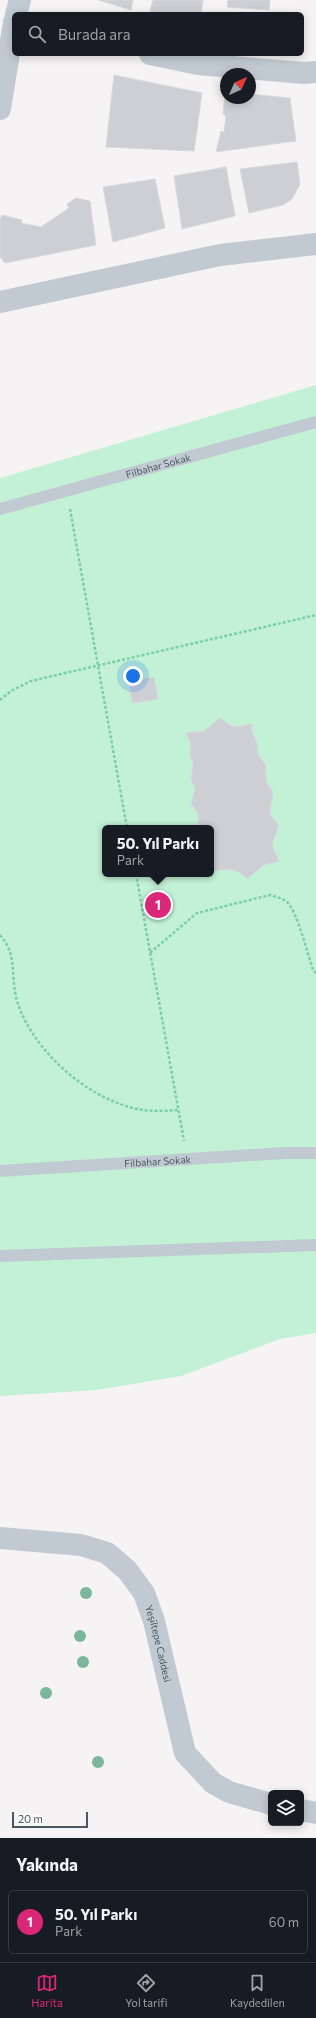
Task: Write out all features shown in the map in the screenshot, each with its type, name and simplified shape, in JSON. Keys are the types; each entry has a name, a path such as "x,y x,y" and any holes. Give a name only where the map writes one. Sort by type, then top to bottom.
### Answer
{"street":[{"path":"17,12 20,0"},
{"path":"0,17 12,21"},
{"path":"0,109 12,34"},
{"path":"160,56 198,64 304,73 316,72"},
{"path":"0,302 220,255 316,244"},
{"name":"Yeşiltepe Caddesi","path":"0,1538 81,1545 107,1554 127,1570 144,1593 154,1621 185,1753 213,1783 229,1792 268,1803"},
{"path":"304,1811 316,1814"}],"lane":[{"name":"Filbahar Sokak","path":"0,509 316,422"},
{"name":"Filbahar Sokak","path":"0,1171 285,1153 316,1153"},
{"path":"0,1256 316,1245"}],"path":[{"path":"67,491 126,825"},
{"path":"0,700 12,691 31,681 316,615"},
{"path":"137,877 187,1159"},
{"path":"150,953 197,913 270,895 280,898 288,903 294,912 313,970 316,973"},
{"path":"0,935 8,944 12,954 17,1000 24,1017 35,1037 50,1056 88,1087 113,1102 150,1111 178,1110"}],"green space":[{"path":"316,385 316,1333 280,1339 181,1376 97,1390 0,1396 0,478"}],"building":[{"path":"98,0 133,0 131,10"},
{"path":"153,0 203,0 201,12 150,11"},
{"path":"228,0 270,0 269,10 227,7"},
{"path":"114,75 202,93 194,151 106,147"},
{"path":"256,95 290,98 296,141 216,152 221,131 224,132 226,116 223,114 224,104 256,104"},
{"path":"297,162 300,184 292,199 283,205 249,213 240,169"},
{"path":"226,167 235,216 182,229 174,176"},
{"path":"155,179 165,228 113,242 103,187"},
{"path":"76,198 90,201 96,245 5,263 0,257 0,219 2,215 22,220 21,223 41,227 69,208 67,204"},
{"path":"154,677 158,699 132,703 129,681"},
{"path":"220,718 230,725 237,727 252,724 252,731 257,743 258,755 266,765 265,770 267,783 273,792 270,810 271,816 279,825 273,841 273,848 279,861 264,865 248,878 236,871 227,869 214,871 214,825 199,825 198,813 191,804 195,789 191,779 193,764 190,755 191,744 186,733 204,731"}],"place":[{"name":"50. Yıl Parkı","path":"158,905"}]}
